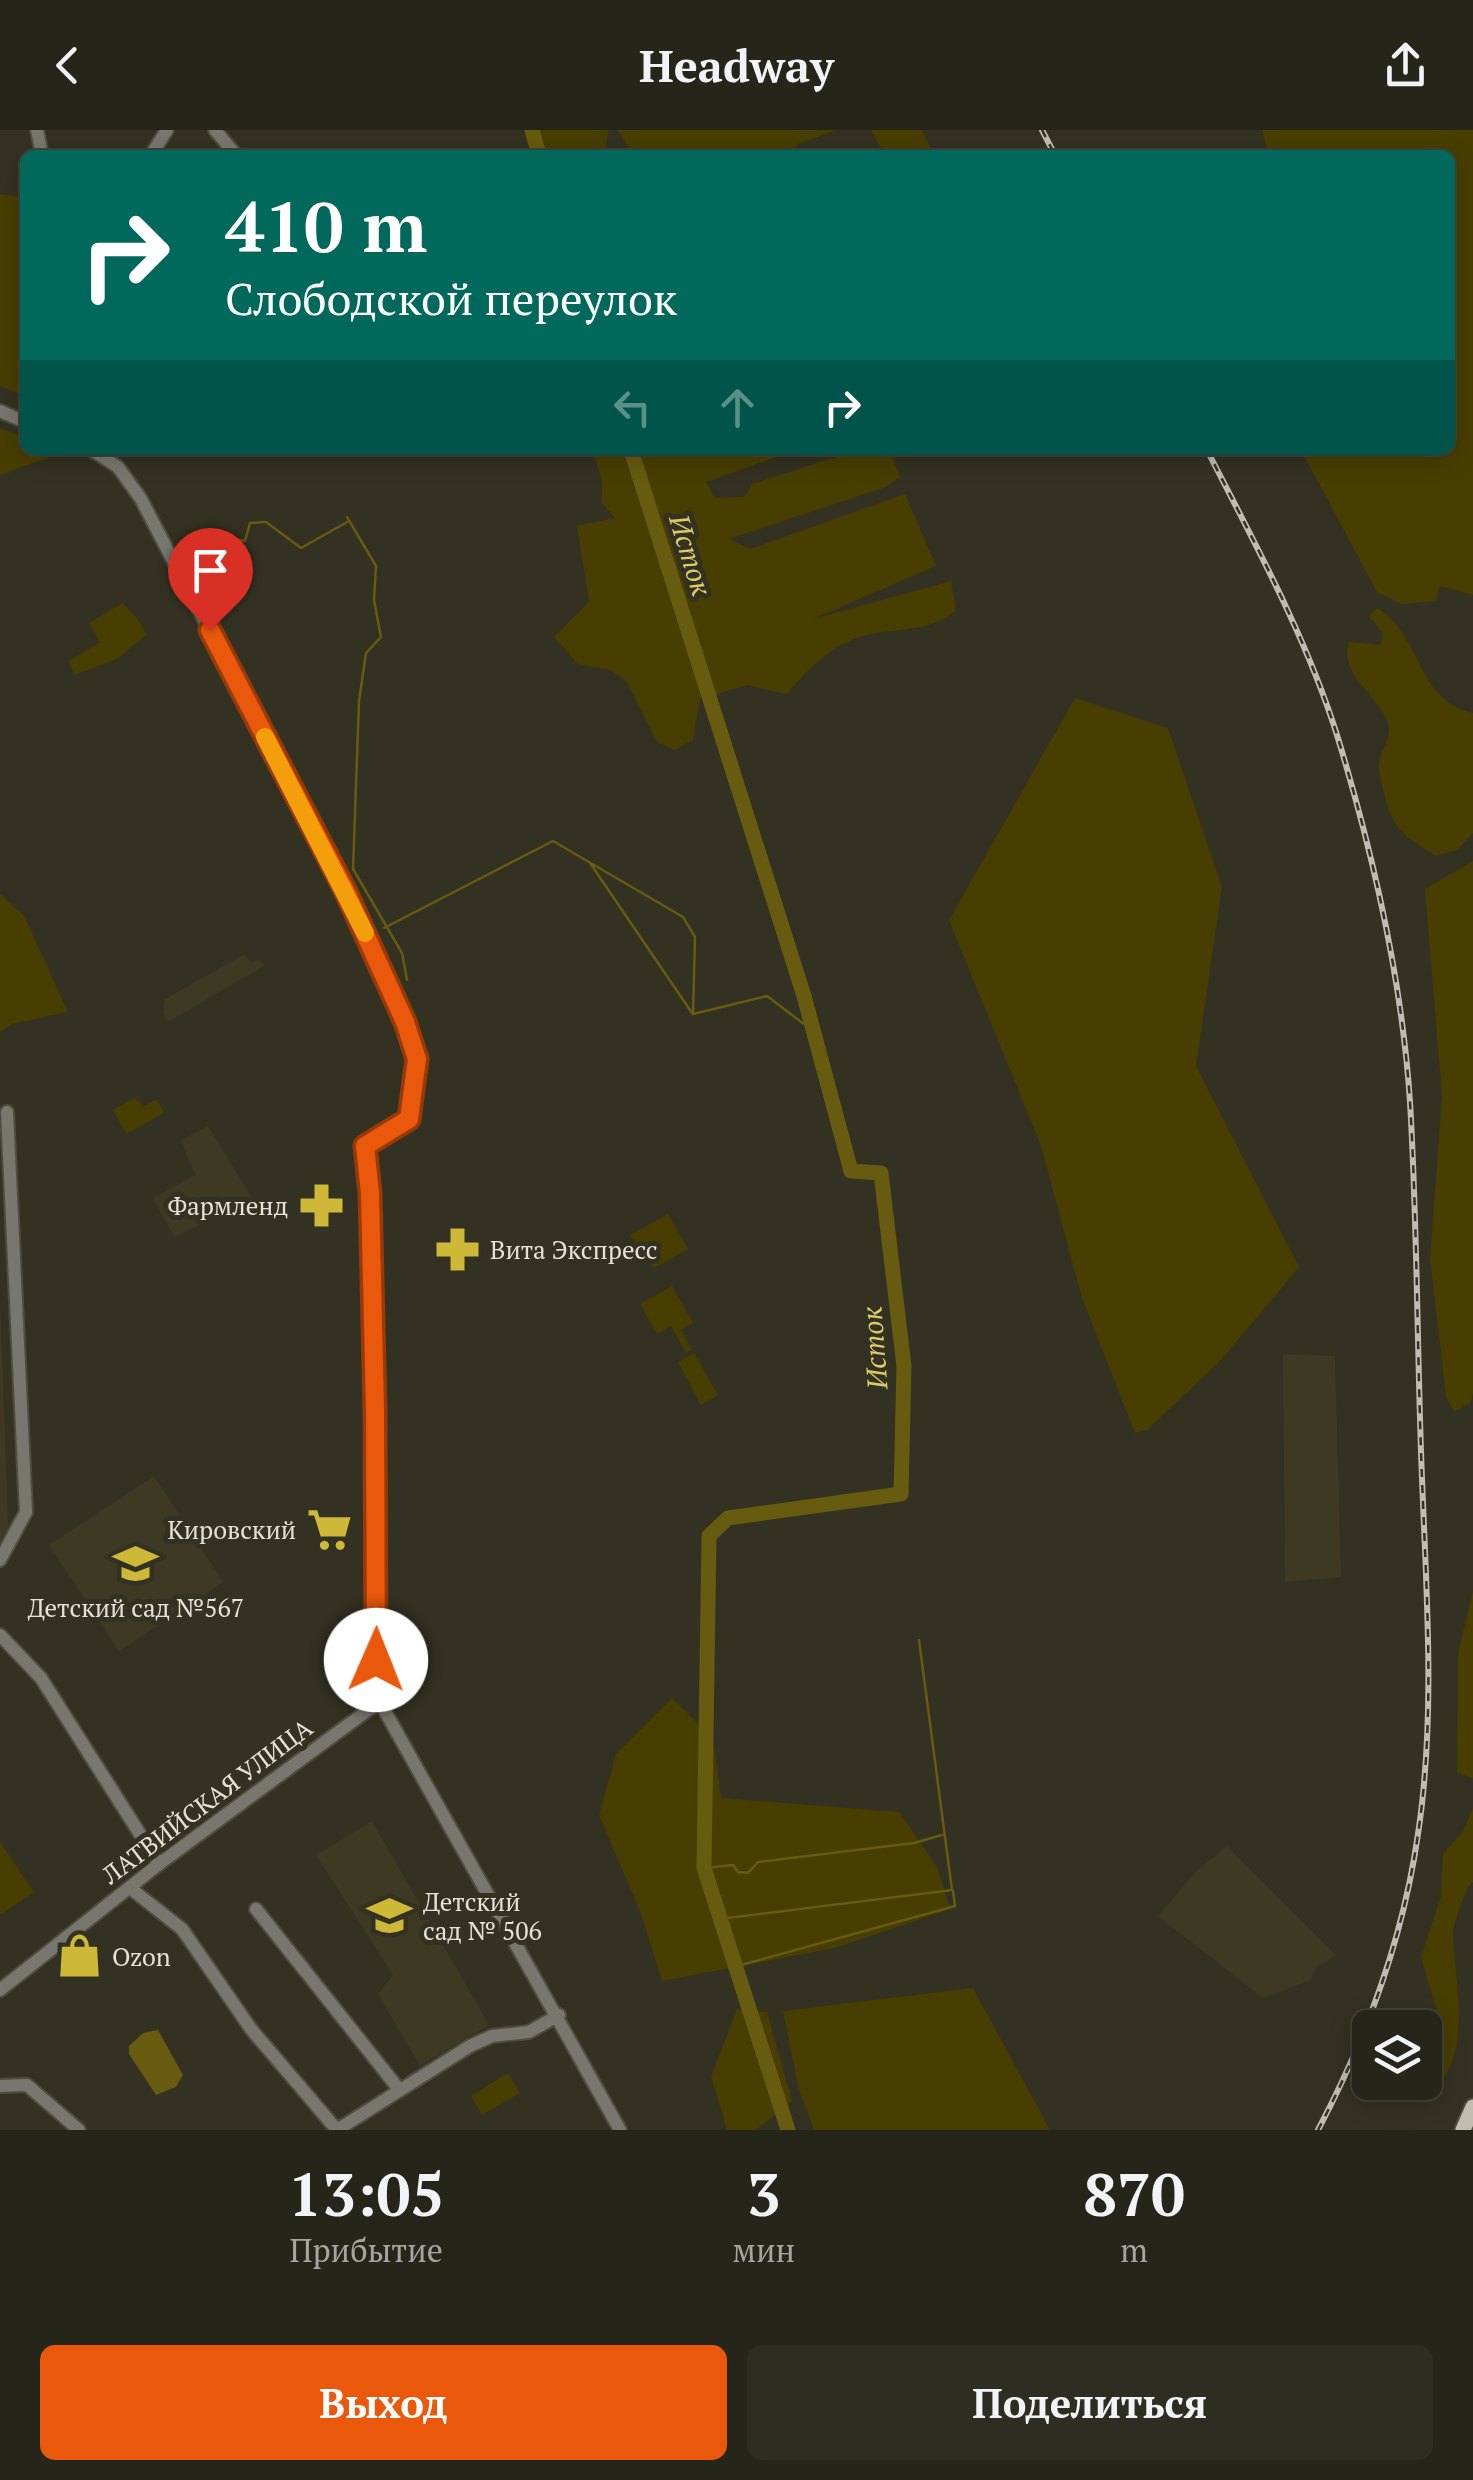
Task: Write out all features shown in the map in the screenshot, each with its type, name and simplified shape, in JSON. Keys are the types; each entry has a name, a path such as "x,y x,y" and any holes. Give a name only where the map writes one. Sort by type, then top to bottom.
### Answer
{"main road":[{"path":"1463,2130 1473,2107"}],"street":[{"path":"215,130 232,150"},
{"path":"100,455 118,467 141,498 346,892 405,1022 417,1059 409,1119 365,1144 370,1193 379,1702 559,2015 620,2130"},
{"path":"0,1560 26,1512 7,1112"},
{"path":"0,1635 41,1678 159,1864"},
{"name":"ЛАТВИЙСКАЯ УЛИЦА","path":"0,1990 159,1864 379,1702"},
{"path":"130,1888 182,1929 252,2030 338,2130 398,2088 482,2040 522,2034 559,2015"},
{"path":"256,1909 398,2088"},
{"path":"0,2086 27,2085 79,2130"}],"shaded area":[{"path":"539,130 609,130 604,150 529,150 527,137"},
{"path":"617,130 837,130 798,144 792,150 631,150"},
{"path":"871,130 922,130 932,150 882,150"},
{"path":"1262,130 1473,130 1473,595 1440,586 1436,601 1401,604 1377,592 1304,455 1455,455 1455,150 1268,150"},
{"path":"0,194 20,197 20,394 0,386"},
{"path":"0,428 20,436 20,455 55,455 0,475"},
{"path":"594,455 783,455 706,482 715,498 744,497 753,483 836,457 891,455 900,477 886,487 729,539 750,549 905,494 936,566 813,619 951,581 956,610 934,623 849,641 819,661 787,694 747,685 700,699 693,740 675,750 657,742 627,682 610,670 578,664 554,637 589,602 577,526 615,518 602,503 602,480"},
{"path":"122,603 138,619 146,635 117,659 74,675 69,661 100,642 89,623"},
{"path":"1377,608 1403,633 1441,695 1473,713 1473,833 1457,850 1436,856 1406,835 1389,811 1378,768 1389,734 1388,724 1349,665 1349,642 1381,645 1383,633 1369,616"},
{"path":"1075,698 1168,728 1222,887 1196,1066 1299,1267 1222,1359 1147,1430 1135,1433 1082,1298 1041,1146 949,920"},
{"path":"1473,861 1473,1393 1471,1402 1454,1412 1446,1396 1430,1259 1442,1097 1425,889"},
{"path":"0,894 24,916 68,1012 12,1024 0,1032"},
{"path":"245,954 251,963 259,959 264,966 168,1022 163,1012 165,999"},
{"path":"134,1098 144,1106 157,1099 164,1113 126,1134 113,1110"},
{"path":"208,1126 252,1198 174,1237 153,1198 195,1175 181,1140"},
{"path":"668,1214 688,1249 654,1268 630,1235"},
{"path":"672,1286 693,1323 681,1330 692,1350 686,1353 671,1326 657,1334 640,1304"},
{"path":"0,1302 9,1546 0,1553"},
{"path":"694,1353 718,1395 701,1405 678,1362"},
{"path":"1283,1354 1335,1356 1341,1577 1285,1582"},
{"name":"Детский сад №567","path":"154,1476 223,1582 119,1651 49,1545"},
{"path":"1473,1591 1473,1778 1457,1773 1458,1653"},
{"path":"672,1698 713,1738 721,1798 899,1812 937,1867 950,1909 835,1948 662,1981 641,1914 599,1815 616,1754"},
{"path":"1473,1808 1473,1882 1468,1886 1453,1932 1459,2006 1456,2048 1442,2079 1442,2010 1436,2010 1421,1957 1441,1896 1443,1854 1462,1833"},
{"name":"Детский сад № 506","path":"372,1821 489,2025 420,2066 378,1994 393,1975 316,1855"},
{"path":"0,1842 34,1892 0,1915"},
{"path":"1227,1846 1336,1955 1315,1968 1311,1980 1263,1998 1158,1916 1198,1869"},
{"path":"973,1988 1050,2130 814,2130 799,2090 783,2011"},
{"path":"737,2009 767,2012 792,2101 756,2130 727,2130 711,2077"},
{"path":"158,2030 183,2075 176,2087 156,2095 129,2054 129,2046 143,2033"},
{"path":"508,2073 520,2093 482,2115 471,2096"}],"waterway":[{"name":"Исток","path":"532,130 538,150"},
{"name":"Исток","path":"633,455 804,996 851,1171 881,1173 904,1366 901,1494 728,1518 709,1536 704,1868 788,2130"},
{"path":"347,517 376,566 374,600 381,637 366,653 359,701 353,869 402,953 407,980"},
{"path":"208,533 245,541 250,523 266,522 301,548 349,521"},
{"path":"384,928 553,841 683,917 695,937 693,1014 767,996 813,1031"},
{"path":"590,863 692,1013"},
{"path":"719,1919 952,1890 919,1640"},
{"path":"704,1868 733,1865 738,1872 748,1873 758,1862 914,1843 942,1835"},
{"path":"734,1967 955,1906 953,1891"}],"railway":[{"path":"1042,130 1052,150"},
{"path":"1210,455 1295,626 1337,735 1384,917 1410,1102 1428,1643 1424,1787 1411,1873 1393,1949 1367,2023 1318,2130"}],"slow traffic":[{"path":"265,737 365,933"}],"place":[{"name":"Фармленд","path":"321,1205"},
{"name":"Вита Экспресс","path":"457,1249"},
{"name":"Кировский","path":"329,1529"},
{"name":"Детский сад №567","path":"136,1563"},
{"name":"Детский сад № 506","path":"390,1915"},
{"name":"Ozon","path":"79,1956"}],"route":[{"path":"210,630 346,892 405,1022 417,1059 409,1119 365,1146 370,1193 375,1409 376,1660"}]}
